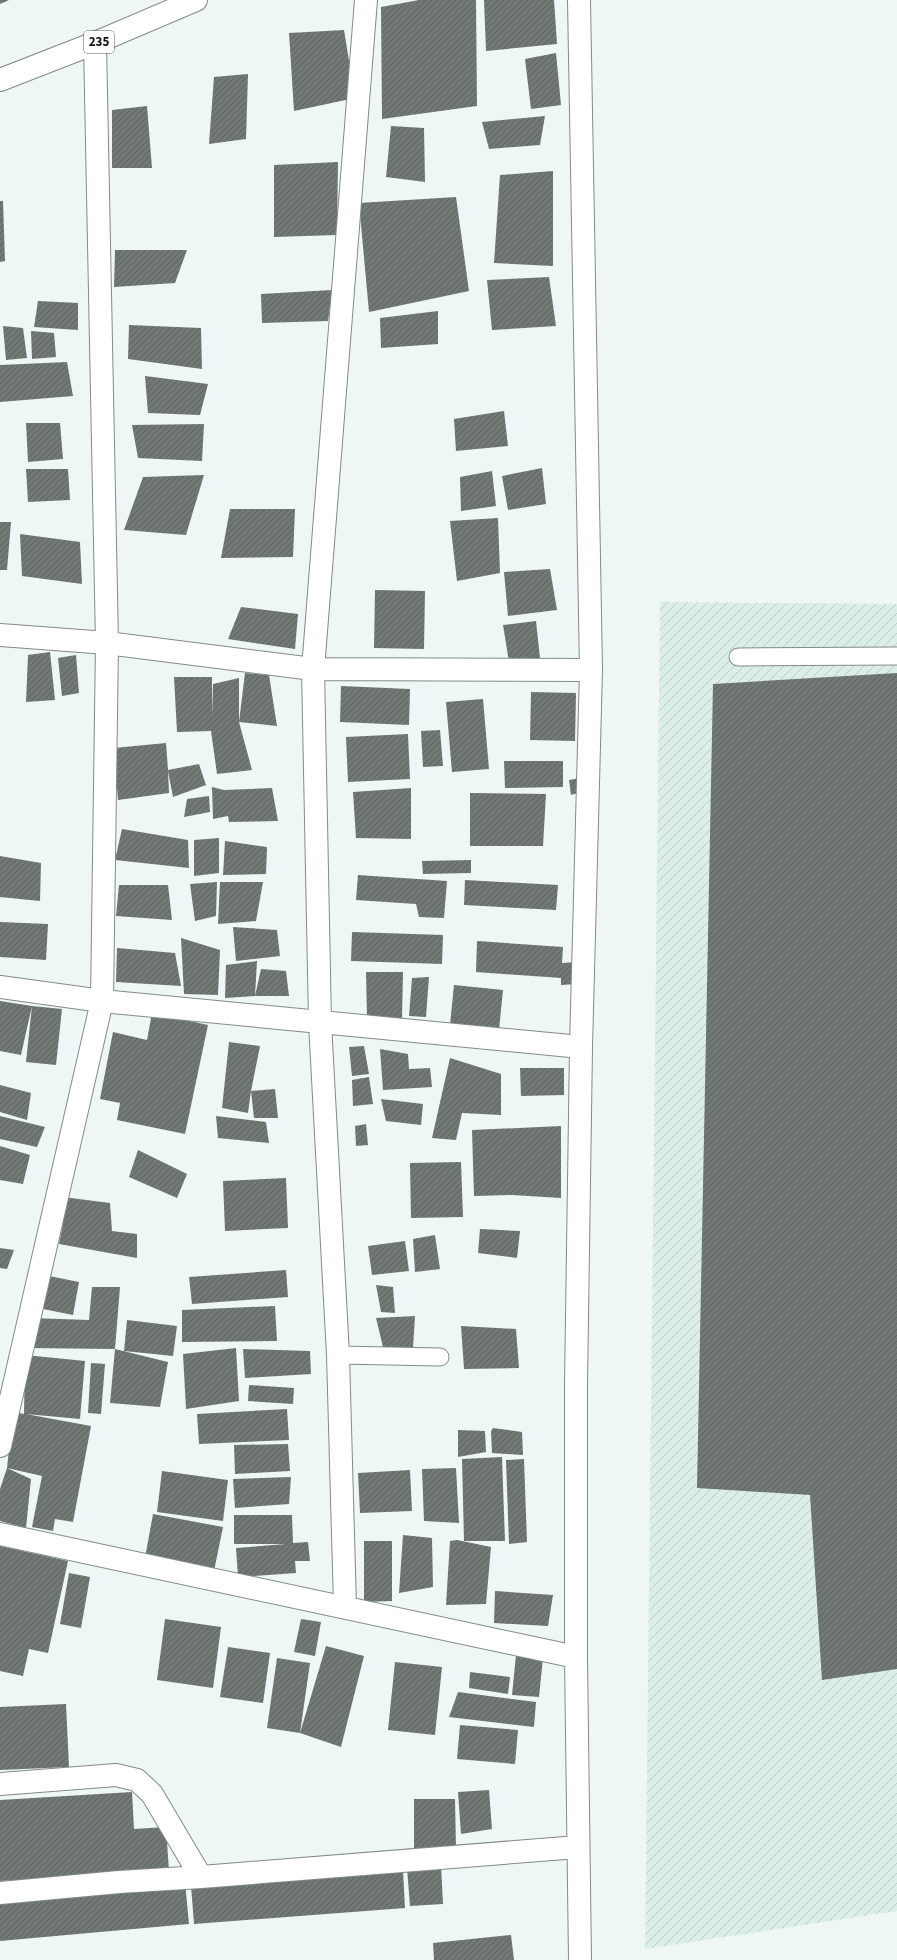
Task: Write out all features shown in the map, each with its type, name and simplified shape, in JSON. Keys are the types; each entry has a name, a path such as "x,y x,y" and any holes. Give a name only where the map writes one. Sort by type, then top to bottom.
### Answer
{"street":[{"name":"235","path":"0,80 95,43 196,0"},
{"path":"345,1606 338,1355 320,1023 313,669 366,0"},
{"path":"579,0 591,670 581,1047 576,1385 576,1657 580,1960"},
{"path":"0,1446 102,1001 107,644 95,43"},
{"path":"0,635 107,644 313,669 591,670"},
{"path":"0,987 102,1001 581,1047"},
{"path":"0,1534 345,1606 576,1657"},
{"path":"0,1784 116,1775 137,1780 152,1794 201,1877"},
{"path":"0,1893 119,1882 201,1877 578,1847"}],"lane":[{"path":"738,658 897,656"},
{"path":"338,1355 440,1357"}],"shaded area":[{"path":"660,602 897,604 897,1911 645,1949"}],"building":[{"path":"0,0 9,0 0,4"},
{"path":"419,0 476,0 477,106 382,119 381,7"},
{"path":"484,0 554,0 557,44 486,51"},
{"path":"344,30 355,98 294,111 289,33"},
{"path":"556,53 561,105 531,109 525,59"},
{"path":"248,74 246,139 209,144 214,77"},
{"path":"147,106 152,168 112,168 112,110"},
{"path":"545,116 540,145 489,149 482,122"},
{"path":"391,126 424,128 425,182 386,177"},
{"path":"338,162 337,235 274,237 274,165"},
{"path":"553,171 553,266 494,263 500,175"},
{"path":"456,197 469,291 369,312 359,203"},
{"path":"0,201 3,201 5,261 0,262"},
{"path":"115,250 187,250 175,283 114,287"},
{"path":"549,277 556,326 492,330 487,280"},
{"path":"332,290 328,321 262,323 261,294"},
{"path":"38,301 78,303 78,330 34,327"},
{"path":"438,311 438,344 381,348 380,318"},
{"path":"129,325 201,328 202,369 128,359"},
{"path":"3,326 23,328 27,358 6,360"},
{"path":"31,331 54,333 56,357 32,359"},
{"path":"67,362 73,396 0,402 0,365"},
{"path":"145,376 208,384 200,415 148,413"},
{"path":"504,411 508,446 456,451 454,419"},
{"path":"26,423 60,423 63,459 28,462"},
{"path":"204,424 202,461 138,458 132,425"},
{"path":"542,468 546,504 508,510 502,476"},
{"path":"26,469 68,469 70,500 28,502"},
{"path":"492,471 496,506 461,511 460,477"},
{"path":"204,475 186,535 124,530 143,477"},
{"path":"230,509 295,509 293,557 221,558"},
{"path":"498,518 500,573 457,581 450,521"},
{"path":"0,522 11,522 7,570 0,570"},
{"path":"20,534 80,542 82,584 22,576"},
{"path":"550,569 557,610 508,616 504,572"},
{"path":"375,590 425,591 424,649 374,648"},
{"path":"241,607 298,614 295,649 228,639"},
{"path":"536,621 540,658 509,662 503,625"},
{"path":"50,652 55,700 26,702 28,655"},
{"path":"76,655 79,693 62,696 58,658"},
{"path":"245,673 269,675 277,726 239,722"},
{"path":"897,673 897,1669 822,1680 810,1495 697,1488 713,684"},
{"path":"174,677 212,677 212,717 213,684 239,678 239,722 252,770 217,774 211,731 177,732"},
{"path":"341,686 410,689 409,725 340,722"},
{"path":"531,692 576,693 575,741 530,740"},
{"path":"483,699 489,769 452,772 446,702"},
{"path":"440,730 443,766 423,767 421,731"},
{"path":"408,734 410,779 348,782 346,737"},
{"path":"166,743 168,770 199,764 206,785 173,797 168,771 169,793 118,800 114,748"},
{"path":"504,761 563,761 563,787 505,788"},
{"path":"586,777 587,790 571,795 569,780"},
{"path":"212,787 224,790 272,788 278,821 229,822 228,816 213,819"},
{"path":"411,788 411,839 356,838 353,792"},
{"path":"470,793 546,794 543,846 470,846"},
{"path":"209,796 210,812 184,817 187,799"},
{"path":"122,829 188,840 189,868 115,860"},
{"path":"219,838 219,873 194,876 194,840"},
{"path":"225,841 267,847 266,874 223,875"},
{"path":"0,856 41,863 40,901 0,897"},
{"path":"471,860 471,873 423,874 422,861"},
{"path":"358,875 447,881 444,918 419,917 416,904 356,900"},
{"path":"465,880 558,885 556,910 464,905"},
{"path":"217,882 216,916 195,921 190,884"},
{"path":"220,882 263,882 256,921 218,924"},
{"path":"119,885 168,885 172,920 116,916"},
{"path":"0,922 48,924 46,960 0,957"},
{"path":"233,927 277,930 280,956 236,961"},
{"path":"352,932 443,935 442,964 351,961"},
{"path":"181,938 220,950 218,995 184,994"},
{"path":"477,941 563,947 562,963 578,962 576,984 561,985 561,978 476,972"},
{"path":"117,948 175,953 181,986 116,982"},
{"path":"257,961 255,996 225,998 226,965"},
{"path":"261,969 286,971 289,996 255,996"},
{"path":"366,972 403,972 402,1019 367,1019"},
{"path":"429,977 426,1017 409,1016 412,978"},
{"path":"454,985 503,990 499,1030 450,1025"},
{"path":"0,1001 32,1006 21,1055 0,1051"},
{"path":"32,1006 62,1009 56,1065 26,1062"},
{"path":"152,1013 208,1025 185,1134 117,1120 120,1103 100,1099 113,1032 147,1040"},
{"path":"229,1042 260,1046 248,1113 222,1108"},
{"path":"364,1046 369,1074 352,1076 349,1047"},
{"path":"380,1049 408,1054 409,1069 430,1068 432,1087 383,1090"},
{"path":"450,1058 501,1074 501,1115 462,1113 456,1140 432,1138"},
{"path":"520,1068 564,1068 564,1095 521,1096"},
{"path":"369,1077 373,1104 353,1106 352,1080"},
{"path":"0,1085 31,1093 27,1120 0,1112"},
{"path":"275,1089 278,1118 254,1118 251,1091"},
{"path":"381,1099 423,1104 421,1125 386,1121"},
{"path":"0,1116 45,1127 37,1147 0,1139"},
{"path":"216,1116 266,1122 269,1143 218,1138"},
{"path":"366,1124 368,1145 356,1146 355,1126"},
{"path":"561,1126 561,1198 512,1195 474,1196 472,1130"},
{"path":"0,1146 30,1155 23,1184 0,1180"},
{"path":"138,1150 187,1174 177,1198 129,1177"},
{"path":"461,1162 463,1217 411,1218 410,1163"},
{"path":"286,1178 288,1228 225,1231 223,1181"},
{"path":"63,1197 110,1203 112,1231 137,1234 137,1258 59,1244 63,1224 61,1224"},
{"path":"480,1229 520,1231 517,1258 478,1253"},
{"path":"435,1235 440,1269 415,1272 413,1239"},
{"path":"405,1241 409,1271 372,1275 368,1246"},
{"path":"0,1248 14,1250 7,1269 0,1268"},
{"path":"286,1270 288,1297 192,1304 189,1277"},
{"path":"49,1276 79,1282 73,1315 43,1309"},
{"path":"376,1285 393,1287 395,1313 381,1312"},
{"path":"92,1287 120,1287 115,1349 26,1348 31,1318 89,1320"},
{"path":"275,1306 277,1341 182,1342 182,1310"},
{"path":"415,1316 413,1348 383,1347 376,1318"},
{"path":"127,1320 177,1326 173,1356 124,1351"},
{"path":"461,1326 516,1329 519,1368 464,1369"},
{"path":"236,1348 239,1401 186,1409 183,1354"},
{"path":"115,1349 168,1362 160,1407 110,1403"},
{"path":"243,1349 310,1351 311,1374 245,1378"},
{"path":"25,1355 85,1361 80,1419 26,1414 91,1426 73,1522 55,1519 53,1531 32,1527 42,1476 7,1468 13,1412 24,1414"},
{"path":"91,1363 105,1364 101,1414 88,1413"},
{"path":"249,1385 294,1388 293,1404 248,1401"},
{"path":"287,1409 289,1440 199,1444 197,1414"},
{"path":"493,1428 522,1432 523,1455 492,1453 491,1431"},
{"path":"458,1430 485,1431 486,1452 458,1457"},
{"path":"288,1444 290,1471 235,1474 234,1445"},
{"path":"502,1457 505,1541 464,1541 462,1459"},
{"path":"524,1459 527,1542 509,1544 506,1460"},
{"path":"7,1468 31,1479 26,1528 0,1521 0,1489"},
{"path":"456,1468 459,1523 424,1521 422,1469"},
{"path":"410,1470 412,1511 360,1513 358,1473"},
{"path":"162,1471 228,1480 223,1521 157,1512"},
{"path":"291,1477 289,1504 235,1508 233,1479"},
{"path":"153,1514 223,1527 214,1571 145,1558"},
{"path":"234,1515 292,1515 293,1543 308,1542 310,1561 295,1561 296,1573 238,1577 236,1548 286,1544 234,1544"},
{"path":"403,1535 432,1538 433,1587 399,1593"},
{"path":"457,1540 491,1547 486,1604 446,1605 450,1541"},
{"path":"364,1541 392,1541 392,1601 364,1602"},
{"path":"0,1546 68,1561 48,1653 29,1649 23,1676 0,1671"},
{"path":"69,1573 90,1577 81,1628 60,1624"},
{"path":"495,1591 553,1595 548,1626 494,1623"},
{"path":"165,1619 221,1627 213,1688 157,1680"},
{"path":"301,1619 321,1622 315,1656 294,1652"},
{"path":"326,1646 364,1656 341,1747 300,1733"},
{"path":"228,1647 270,1653 263,1703 220,1697"},
{"path":"516,1655 543,1658 539,1697 512,1695"},
{"path":"277,1658 310,1663 300,1733 267,1728"},
{"path":"395,1662 442,1667 435,1735 388,1730"},
{"path":"470,1672 510,1677 508,1694 469,1688"},
{"path":"458,1692 536,1702 534,1727 449,1717"},
{"path":"66,1704 69,1767 0,1770 0,1707"},
{"path":"460,1725 518,1730 515,1764 457,1759"},
{"path":"489,1790 492,1829 461,1834 458,1792"},
{"path":"132,1792 134,1829 166,1827 169,1871 0,1881 0,1800"},
{"path":"414,1799 455,1799 456,1849 414,1849"},
{"path":"441,1865 443,1904 410,1906 407,1868"},
{"path":"403,1871 405,1908 194,1924 191,1886"},
{"path":"185,1882 189,1924 0,1941 0,1899"},
{"path":"511,1935 514,1960 434,1960 433,1943"}]}
